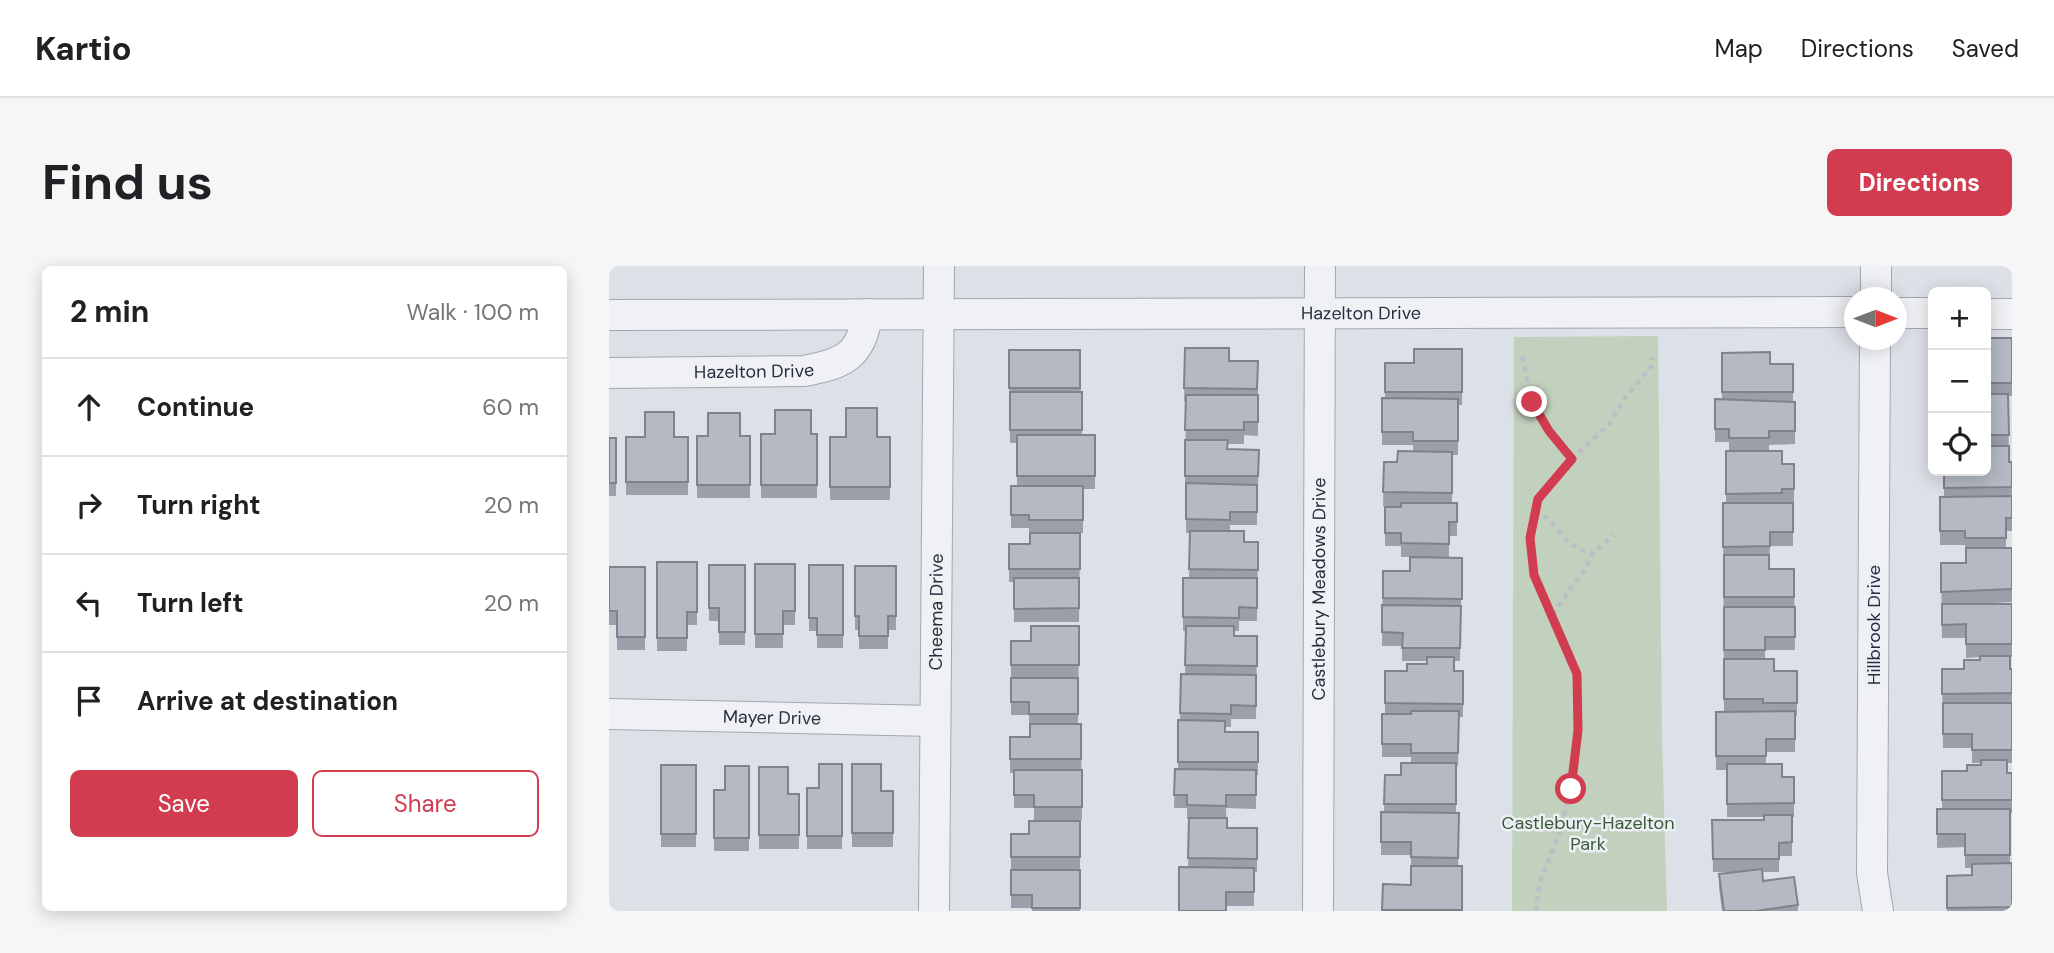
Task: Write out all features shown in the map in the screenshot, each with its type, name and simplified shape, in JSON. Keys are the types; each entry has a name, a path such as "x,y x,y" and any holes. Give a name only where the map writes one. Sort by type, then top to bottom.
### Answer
{"street":[{"name":"Cheema Drive","path":"933,911 939,266"},
{"name":"Castlebury Meadows Drive","path":"1318,911 1320,266"},
{"path":"1876,266 1876,287"},
{"name":"Hazelton Drive","path":"609,315 1844,312"},
{"path":"1907,313 1928,313"},
{"name":"Hazelton Drive","path":"609,373 804,371 827,367 855,352 865,334 867,314"},
{"path":"1991,314 2012,314"},
{"name":"Hillbrook Drive","path":"1875,350 1872,873 1878,911"},
{"name":"Mayer Drive","path":"609,714 934,721"}],"path":[{"path":"1522,357 1532,402 1549,431 1572,459"},
{"path":"1536,911 1539,885 1560,831 1571,789 1578,730 1577,674 1534,575 1530,538 1535,512 1538,499 1572,459 1610,423 1627,395 1652,366 1652,357"},
{"path":"1535,512 1543,514 1557,531 1577,548 1594,553"},
{"path":"1553,616 1594,553 1614,535"}],"green space":[{"name":"Castlebury-Hazelton Park","path":"1658,336 1662,740 1667,911 1512,911 1514,337"}],"building":[{"path":"1991,338 2012,338 2012,383 1991,383"},
{"path":"1185,348 1229,348 1229,361 1258,361 1257,389 1184,388"},
{"path":"1414,349 1462,349 1462,392 1385,392 1385,363 1414,363"},
{"path":"1009,350 1080,350 1080,388 1009,388"},
{"path":"1770,352 1770,364 1793,364 1793,392 1722,392 1722,353"},
{"path":"1010,392 1082,392 1082,430 1010,430"},
{"path":"1991,394 2008,394 2009,435 1991,435"},
{"path":"1186,395 1258,395 1258,422 1244,422 1244,430 1185,430"},
{"path":"1382,398 1458,399 1458,441 1413,441 1413,432 1382,432"},
{"path":"1715,399 1795,402 1795,431 1769,431 1769,438 1729,438 1729,429 1715,429"},
{"path":"846,408 877,408 877,437 890,437 890,487 830,487 830,437 846,437"},
{"path":"775,410 811,410 811,434 817,434 817,485 761,485 761,434 775,434"},
{"path":"645,412 674,412 674,437 688,437 688,482 626,482 626,437 645,437"},
{"path":"708,413 740,413 740,436 750,436 750,485 697,485 697,436 708,436"},
{"path":"1017,435 1095,435 1095,476 1017,476"},
{"path":"609,438 616,438 616,483 609,483"},
{"path":"1185,440 1228,440 1227,449 1259,450 1258,476 1185,476"},
{"path":"1991,446 2009,446 2012,487 1944,488 1944,476 1991,476"},
{"path":"1398,451 1452,452 1452,493 1383,492 1384,462 1397,462"},
{"path":"1726,451 1782,451 1782,464 1794,464 1794,489 1782,489 1782,493 1726,494"},
{"path":"1186,483 1257,485 1257,512 1230,512 1230,520 1186,519"},
{"path":"1011,486 1083,486 1083,520 1029,520 1029,515 1011,515"},
{"path":"2012,496 2012,518 2006,518 2006,538 1965,538 1965,531 1940,531 1940,497"},
{"path":"1401,503 1457,503 1457,522 1449,522 1449,544 1401,543 1401,533 1385,533 1385,507 1401,507"},
{"path":"1723,503 1793,503 1793,532 1770,532 1770,546 1723,547"},
{"path":"1190,531 1244,531 1244,542 1258,542 1258,570 1189,569"},
{"path":"1030,533 1080,533 1080,569 1009,569 1009,544 1030,544"},
{"path":"1966,548 2012,548 2012,589 1941,592 1941,563 1966,563"},
{"path":"1724,555 1769,555 1769,569 1794,569 1794,597 1724,597"},
{"path":"1410,557 1462,558 1462,599 1383,598 1383,571 1410,571"},
{"path":"657,562 697,562 697,612 687,612 687,638 657,638"},
{"path":"755,564 795,564 795,611 783,611 783,634 755,634"},
{"path":"709,565 745,565 745,632 719,632 719,608 709,608"},
{"path":"809,565 843,565 843,635 817,635 817,618 809,618"},
{"path":"855,566 896,566 896,616 888,616 888,636 859,636 859,616 855,616"},
{"path":"609,567 645,567 645,637 617,637 617,611 609,611"},
{"path":"1014,578 1079,578 1079,608 1014,609"},
{"path":"1183,578 1257,578 1257,608 1239,607 1239,618 1183,617"},
{"path":"1942,604 2012,604 2012,644 1966,644 1966,624 1942,625"},
{"path":"1382,605 1461,606 1460,648 1402,648 1403,633 1382,632"},
{"path":"1724,607 1795,607 1795,637 1765,637 1765,650 1724,650"},
{"path":"1031,626 1079,626 1079,665 1011,665 1011,641 1031,641"},
{"path":"1186,626 1234,626 1234,636 1257,636 1257,666 1185,665"},
{"path":"1980,656 2010,656 2012,693 1942,694 1942,669 1964,669 1964,660 1980,660"},
{"path":"1427,657 1454,657 1454,671 1463,671 1463,704 1385,703 1385,671 1407,671 1407,664 1427,664"},
{"path":"1724,659 1774,659 1774,671 1797,671 1797,703 1763,703 1763,699 1724,699"},
{"path":"1181,674 1256,675 1256,706 1231,705 1231,714 1180,713"},
{"path":"1011,678 1078,678 1078,714 1029,714 1029,702 1011,702"},
{"path":"1943,703 2012,703 2012,750 1972,750 1972,734 1943,734"},
{"path":"1411,711 1459,711 1458,753 1411,753 1411,744 1382,744 1382,714 1411,714"},
{"path":"1795,711 1795,739 1766,739 1766,756 1716,756 1716,712"},
{"path":"1178,720 1225,721 1225,732 1258,732 1258,762 1178,762"},
{"path":"1030,724 1081,724 1081,759 1010,759 1010,737 1030,737"},
{"path":"1981,760 2007,760 2007,773 2012,773 2012,800 1942,800 1942,771 1967,771 1967,765 1981,765"},
{"path":"1401,763 1456,763 1456,804 1384,804 1385,775 1401,775"},
{"path":"819,764 842,764 842,836 807,836 807,788 819,788"},
{"path":"852,764 881,764 881,791 893,791 893,833 852,833"},
{"path":"1727,764 1782,764 1782,777 1794,777 1794,803 1727,804"},
{"path":"661,765 696,765 696,834 661,834"},
{"path":"725,766 749,766 749,838 714,838 714,790 725,790"},
{"path":"759,767 788,767 788,794 799,794 799,835 759,835"},
{"path":"1175,769 1256,770 1256,795 1226,795 1226,806 1187,805 1187,795 1174,795"},
{"path":"1014,770 1082,770 1082,807 1034,807 1034,795 1014,795"},
{"path":"1937,809 2010,809 2010,855 1965,855 1965,834 1937,834"},
{"path":"1381,812 1459,813 1458,858 1411,857 1411,842 1381,842"},
{"path":"1764,815 1792,815 1792,842 1779,843 1779,859 1713,859 1712,820 1764,820"},
{"path":"1189,818 1227,818 1227,828 1257,828 1257,859 1188,858"},
{"path":"1029,821 1080,821 1080,857 1011,857 1011,834 1029,834"},
{"path":"2012,863 2012,907 1947,908 1947,876 1972,875 1972,864"},
{"path":"1411,866 1462,866 1462,910 1382,910 1383,884 1411,885"},
{"path":"1179,867 1254,868 1254,892 1226,892 1226,911 1179,911"},
{"path":"1762,869 1763,881 1794,877 1798,905 1756,911 1724,911 1719,874"},
{"path":"1011,870 1080,870 1080,908 1032,908 1032,895 1011,895"}],"route":[{"path":"1532,402 1549,431 1572,459 1538,499 1530,538 1534,575 1577,674 1578,730 1571,789"}]}
